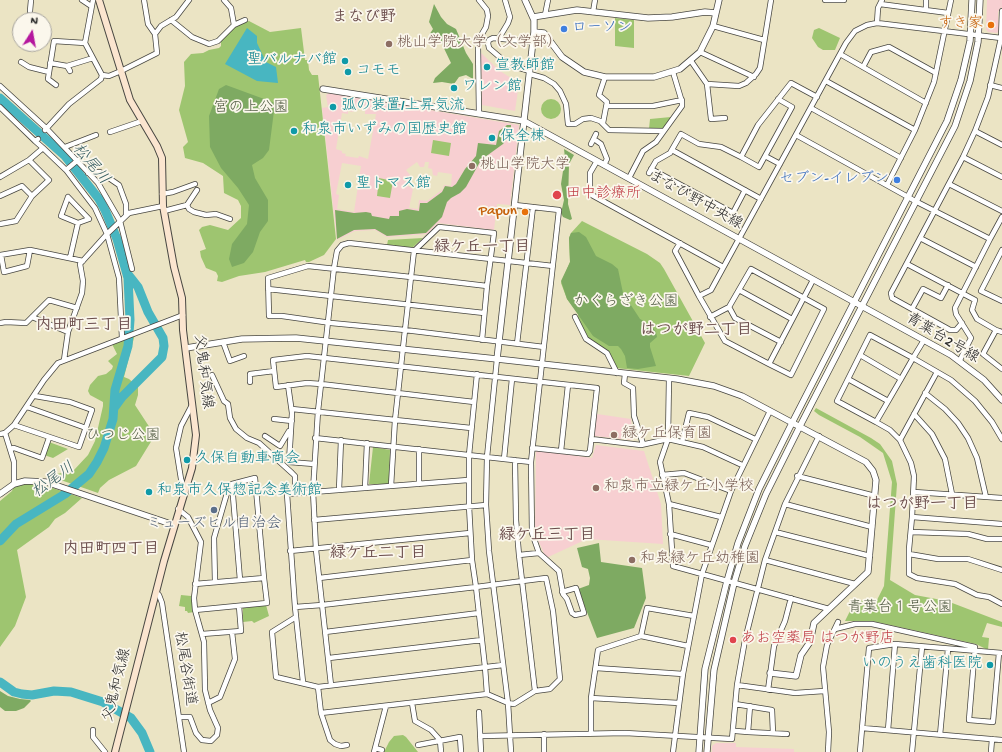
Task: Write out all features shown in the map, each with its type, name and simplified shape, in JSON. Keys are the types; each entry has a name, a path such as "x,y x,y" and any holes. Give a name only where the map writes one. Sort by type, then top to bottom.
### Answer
{"main road":[{"name":"父鬼和気線","path":"99,0 130,100 157,146 162,158 163,208 174,267 182,298 196,446 192,468 178,509 115,752"}],"street":[{"path":"30,11 31,0"},
{"path":"82,0 91,6"},
{"path":"93,0 86,43 92,58 102,75"},
{"path":"102,75 109,76 157,53 155,34 148,24 144,0"},
{"path":"155,34 161,26 182,11 189,0"},
{"path":"224,0 231,8 234,25"},
{"path":"479,0 485,7 488,16 486,27 479,40 478,46 479,114"},
{"path":"499,38 510,17 505,0"},
{"path":"511,752 508,703 486,504 487,457 495,376 534,32 533,17 525,0"},
{"path":"545,15 548,0"},
{"path":"593,12 595,0"},
{"path":"534,32 545,34 562,57 576,68 588,74 605,77 654,78 673,72 691,61 700,52 713,26 719,0"},
{"path":"707,84 739,86 754,77 760,68 771,0"},
{"path":"825,0 844,0"},
{"path":"926,0 926,10"},
{"path":"887,185 926,103 936,73 948,13 952,6 951,0"},
{"path":"699,752 705,669 726,581 738,543 760,489 792,423 947,122 961,80 971,34 972,0"},
{"path":"707,752 707,737 714,670 734,583 745,546 766,494 800,426 955,126 970,82 979,35 980,0"},
{"path":"877,23 877,13 881,2 948,13"},
{"path":"533,17 570,11 656,18 705,12 716,13"},
{"path":"962,323 956,330 950,330 892,298 891,293 963,157 975,131 990,85 1001,38 1002,11"},
{"path":"171,20 192,37 209,44 218,41 234,25 245,20"},
{"path":"699,296 711,290 840,54 856,31 867,24 877,23 1001,38"},
{"path":"713,26 764,40"},
{"path":"533,42 493,38 489,40 489,48 509,65 544,78 554,84 560,91 566,104 568,124 575,124 586,118 594,119 603,123 609,130 664,131"},
{"path":"56,85 48,79 54,41 86,43"},
{"path":"863,67 871,52 889,47 936,73"},
{"path":"700,52 754,77"},
{"path":"840,54 926,103"},
{"path":"50,63 67,66 92,58"},
{"path":"691,61 707,84 711,119 725,118"},
{"path":"22,62 29,67 49,72"},
{"path":"67,66 70,71"},
{"path":"628,178 643,151 655,144 681,108 682,100 673,72"},
{"path":"46,129 69,104 101,79 102,75"},
{"path":"603,123 607,102 599,96 605,77"},
{"path":"826,81 914,130"},
{"path":"741,157 758,125 791,83 817,97"},
{"path":"990,85 1002,88"},
{"path":"0,86 65,147 100,186 119,222 132,269"},
{"name":"まなび野中央線","path":"323,89 524,121 812,280 855,302"},
{"path":"745,190 733,213 650,171 656,161 672,150 681,134 699,144 721,147 759,167 792,107 778,99"},
{"path":"607,106 653,106 682,100"},
{"path":"0,107 67,170 95,208 108,233 115,257 119,278 124,338"},
{"path":"811,108 900,158"},
{"path":"110,132 142,121"},
{"path":"975,131 1002,144"},
{"path":"65,147 96,135"},
{"path":"796,135 916,202 990,239"},
{"path":"594,139 601,144 607,159 604,165"},
{"path":"0,177 29,160 43,148"},
{"path":"672,150 761,199"},
{"path":"765,156 780,164"},
{"path":"963,157 1002,177"},
{"path":"0,224 16,221 32,196 50,180 29,160"},
{"path":"67,170 77,160"},
{"path":"597,161 590,173 590,194 723,267"},
{"path":"88,172 100,172 119,185 126,204 126,215"},
{"path":"949,184 1002,211"},
{"path":"0,196 22,186 32,196"},
{"path":"162,194 196,187 187,204"},
{"path":"68,197 89,219 78,223 61,216 68,197"},
{"path":"64,360 68,332 82,287 83,281 80,268 83,261 126,215 187,204"},
{"path":"187,204 189,209 194,212 206,215 216,214 230,219"},
{"path":"515,205 559,210 532,448 532,533 539,553 559,571 562,592 567,599 572,613 575,615 584,613 576,588 562,592"},
{"path":"517,344 533,207"},
{"path":"960,360 971,342 971,338 955,310 962,293 1002,217"},
{"path":"70,258 78,223"},
{"path":"391,486 392,446 414,251 439,227 494,233 482,340"},
{"path":"920,238 976,267"},
{"path":"331,685 316,550 313,491 315,438 337,250 345,243 553,266"},
{"path":"680,243 675,251 710,317 725,341 791,375 818,324 824,309 751,269 729,307 710,317"},
{"path":"30,250 27,266 4,272 0,255 30,250 83,261"},
{"path":"1002,250 981,291 1002,301"},
{"path":"907,264 975,300 972,310 977,319 1002,332"},
{"path":"487,286 334,268 308,266 300,267 268,278 269,316 405,330 544,347"},
{"path":"769,364 812,280"},
{"path":"912,310 923,289 941,298 948,285"},
{"path":"268,289 484,313"},
{"path":"739,290 792,319"},
{"path":"0,325 6,322 26,323 49,300 76,308"},
{"name":"青葉台2号線","path":"855,302 960,360 1001,396"},
{"path":"729,307 735,318 781,342"},
{"path":"14,484 15,468 10,449 2,434 14,425 35,396 53,367 64,360 183,315"},
{"path":"32,317 68,332"},
{"path":"575,317 586,339 591,344 602,348 607,353 617,373"},
{"path":"996,330 983,354 1002,369"},
{"path":"1002,438 992,422 975,401 951,380 870,335 837,401 890,430 900,440 911,463 914,492 910,524 912,532 909,554 910,574 917,578 956,584 977,595 989,597 1002,604"},
{"path":"186,348 223,342 267,338 326,340 695,382 722,388 800,426 866,462 873,471 876,480 868,572 814,623 810,642 801,655 796,676 770,673"},
{"path":"876,422 924,340"},
{"path":"223,342 227,362 244,356"},
{"path":"860,355 901,379"},
{"path":"474,402 321,384 307,383 276,387 273,360 306,356 597,388 588,454 532,448"},
{"path":"250,382 250,374 274,371"},
{"path":"900,440 937,372"},
{"path":"477,374 471,428 468,480 472,560 486,667 487,694"},
{"path":"625,374 624,383 633,388 634,416 643,444"},
{"path":"212,375 224,401 228,404 230,418 236,429 247,438 259,443 295,476 295,493"},
{"path":"669,378 668,439 660,462 669,504 673,566 829,609"},
{"path":"504,459 512,379"},
{"path":"848,379 888,401"},
{"path":"288,385 292,409 289,462 314,464"},
{"path":"561,451 568,385"},
{"path":"925,393 945,409 958,423 968,438 977,458 986,497"},
{"path":"14,425 79,447 92,410 70,402 35,396"},
{"path":"184,488 180,479 176,448 181,426 193,404"},
{"path":"27,407 86,428"},
{"path":"292,409 471,428"},
{"path":"673,752 683,674 702,574 731,491 742,465 770,411"},
{"path":"682,442 689,413 708,417 755,439"},
{"path":"914,414 932,434 945,459 952,494"},
{"path":"274,419 292,421"},
{"path":"264,436 273,444 280,446 289,431 291,431"},
{"path":"481,736 591,733 732,739 737,685 745,640 765,560 785,504 797,476 819,436"},
{"path":"10,449 14,448 42,458 49,438"},
{"path":"315,438 531,462"},
{"path":"591,439 643,444 668,439 703,447 742,465"},
{"path":"339,490 341,440"},
{"path":"365,488 368,444"},
{"path":"419,449 419,484"},
{"path":"515,460 516,520 521,581 536,691"},
{"path":"662,475 684,473 731,491"},
{"path":"797,476 874,496"},
{"path":"195,610 267,603 255,478 232,484"},
{"path":"0,494 14,484 34,480 60,486 174,525"},
{"path":"303,682 290,551 287,494 468,480"},
{"path":"232,484 240,580"},
{"path":"215,582 214,538 217,521 232,484"},
{"path":"914,492 1002,498"},
{"path":"314,520 486,504"},
{"path":"669,504 721,517"},
{"path":"785,504 872,527"},
{"path":"178,509 188,517 201,542 195,584 195,610 204,642 205,690 208,703 218,728 217,735 211,741 202,740 198,737 190,717 179,717"},
{"path":"912,517 1002,524"},
{"path":"775,532 870,556"},
{"path":"912,532 968,534 987,539 1002,539"},
{"path":"290,551 316,550 470,533"},
{"path":"670,534 711,545"},
{"path":"519,555 539,553"},
{"path":"909,554 938,558 968,559 1002,570"},
{"path":"319,578 472,560"},
{"path":"765,560 856,584"},
{"path":"195,584 264,578"},
{"path":"295,607 546,578 553,611 560,679 550,689 536,691 514,704 487,694 321,713"},
{"name":"松尾谷街道","path":"156,592 162,603 184,752"},
{"path":"768,690 774,646 785,621 790,598"},
{"path":"202,634 241,631 239,606"},
{"path":"642,636 647,608 694,616"},
{"path":"325,632 479,613"},
{"path":"296,617 272,632 276,677 303,682 318,687 503,665"},
{"path":"828,752 829,732 824,691 824,656 838,622"},
{"path":"835,629 855,624 872,624 975,646 975,650 969,720 992,722 1000,653 975,650 895,644 868,648 860,752"},
{"path":"208,703 220,697 235,659 232,632"},
{"path":"591,733 592,698 598,650 642,636 688,646"},
{"path":"328,658 482,640"},
{"path":"888,730 895,644"},
{"path":"912,752 922,647"},
{"path":"940,734 948,649"},
{"path":"596,668 683,674"},
{"path":"737,685 768,690 795,692 824,691"},
{"path":"318,687 321,713 330,740 341,746 347,745"},
{"path":"592,698 679,703"},
{"path":"412,703 414,721 431,730 440,740 441,752"},
{"path":"735,704 772,710 773,733"},
{"path":"382,750 375,750 383,729 386,706"},
{"path":"748,732 750,706"},
{"path":"479,712 482,721 481,752"},
{"path":"862,728 1002,740"},
{"path":"92,730 93,737 105,752"},
{"path":"736,731 787,734"},
{"path":"544,734 544,752"},
{"path":"418,744 460,737 461,752"},
{"path":"992,739 992,752"}],"shaded area":[{"path":"987,0 1002,0 1002,7 998,12 999,31 997,33 988,32 986,29"},
{"path":"481,53 500,71 519,83 515,111 482,105"},
{"name":"桃山学院大学","path":"329,93 519,125 510,205 497,204 494,230 438,223 427,234 387,237 375,230 355,231 337,240 322,108 328,107 326,95","holes":["354,107 365,109 365,114 376,114 368,159 359,156 358,158 345,156 346,154 336,149 342,113 348,114 348,111 353,112","417,162 420,167 424,167 425,162 429,162 428,168 432,169 433,175 437,176 438,172 452,174 451,186 444,185 443,189 427,201 419,200 418,209 409,208 413,189 408,186 408,182 403,180 403,178 409,178 410,175 406,170","342,163 361,166 354,212 337,209 339,195 336,194"]},
{"path":"597,414 631,419 633,440 594,436"},
{"name":"和泉市立緑ケ丘小学校","path":"596,445 644,451 661,504 663,544 587,539 546,558 535,533 536,450 592,458"},
{"path":"716,743 736,743 736,747 794,749 794,752 712,752 712,746"}],"green space":[{"path":"434,4 441,17 447,24 456,29 466,53 473,64 473,79 466,75 459,77 454,84 442,82 433,83 435,78 451,63 440,40 429,35 433,29 429,22"},
{"path":"615,18 634,20 634,48 615,46"},
{"name":"宮の上公園","path":"249,21 270,32 301,28 305,60 308,60 309,70 312,75 318,75 336,239 324,255 309,262 306,262 305,260 265,272 239,276 222,282 217,281 218,276 216,272 206,268 201,257 200,251 206,249 199,230 202,227 210,225 228,230 241,218 241,206 238,200 224,193 223,176 203,163 185,158 183,147 188,142 179,110 185,86 184,62 191,54 203,53 219,48 221,46 221,41 235,27 241,23"},
{"path":"819,28 840,38 835,50 823,50 818,47 812,38 814,30"},
{"path":"226,85 275,103 269,150 263,158 252,165 255,178 268,200 268,221 260,232 253,252 244,263 232,267 229,259 232,244 247,224 249,205 238,188 221,168 210,147 209,116 219,89"},
{"path":"551,99 558,102 561,109 558,116 551,119 544,116 541,109 544,102"},
{"path":"671,117 663,129 649,129 650,119"},
{"path":"507,125 511,125 511,134 503,144 481,160 466,187 447,202 442,217 426,233 387,236 375,229 354,230 337,239 335,210 354,213 366,212 371,213 372,216 389,219 390,216 399,216 399,211 407,209 419,211 420,203 427,203 442,192 445,186 452,187 456,184 465,169 476,156 478,143 496,145 499,131"},
{"path":"433,140 451,143 449,156 431,153"},
{"path":"564,149 574,155 569,164 568,204 572,219 570,220 563,217 561,213 564,200 561,184 565,158"},
{"path":"379,178 393,181 390,198 377,196"},
{"name":"かぐらざき公園","path":"582,221 647,254 660,263 705,343 689,376 616,368 608,351 587,338 578,318 578,313 567,299 561,283 570,262 569,238 571,233"},
{"path":"579,232 586,237 596,256 612,264 618,269 623,293 640,319 651,325 656,332 657,337 650,343 650,347 656,366 638,369 627,368 625,356 621,349 618,346 609,346 593,336 567,299 561,281 570,262 569,238 571,233"},
{"path":"423,238 412,248 387,245 388,240"},
{"name":"ひつじ公園","path":"135,334 124,377 129,379 138,387 138,395 135,405 152,431 152,440 136,466 109,480 100,488 98,493 55,478 57,474 74,470 88,455 95,441 103,406 103,402 90,395 88,391 90,385 98,376 106,374 112,369 113,366 108,361 117,354 112,344"},
{"name":"青葉台１号公園","path":"816,408 880,444 892,461 897,484 890,580 915,595 947,601 1002,622 1002,627 987,623 982,637 989,638 988,650 976,644 872,621 845,621 855,601 877,600 884,586 892,482 883,453 860,437 819,415 814,411"},
{"path":"49,442 68,449 53,458 44,455"},
{"path":"373,447 390,450 389,483 387,484 369,484"},
{"path":"28,483 38,483 82,498 65,513 55,519 49,527 17,550 26,597 15,626 0,647 0,501 12,491 14,486"},
{"path":"599,543 601,562 642,568 646,598 634,628 597,638 578,589 589,585 590,578 588,569 582,567 577,548"},
{"path":"191,593 194,612 188,613 185,611 185,607 179,606 181,595 191,596"},
{"path":"266,605 269,616 254,623 252,621 243,622 243,608"},
{"path":"0,691 8,696 31,701 24,708 16,711 5,711 0,707"},
{"path":"403,735 418,752 384,752 394,736"}],"water":[{"path":"247,28 257,36 257,43 266,62 276,67 278,83 257,81 225,64"}],"waterway":[{"name":"松尾川","path":"0,98 65,156 99,199 117,239 128,278 130,320 128,346 115,390 113,419 104,448 97,462 89,474 65,494 16,524 0,541"},
{"name":"松尾川","path":"114,408 122,397 162,357 164,346 163,338 148,312 138,287 127,273"},
{"path":"0,682 14,692 22,694 32,695 54,691 71,692 103,702 131,718 142,733 150,752"}],"place":[{"name":"すき家","path":"991,25"},
{"name":"ローソン","path":"564,29"},
{"name":"桃山学院大学（文学部）","path":"389,44"},
{"name":"聖バルナバ館","path":"345,61"},
{"name":"宣教師館","path":"487,67"},
{"name":"コモモ","path":"348,72"},
{"name":"ワレン館","path":"454,88"},
{"name":"弧の装置/上昇気流","path":"333,107"},
{"name":"和泉市いずみの国歴史館","path":"294,131"},
{"name":"保全棟","path":"492,138"},
{"name":"桃山学院大学","path":"472,166"},
{"name":"セブン-イレブン","path":"897,180"},
{"name":"聖トマス館","path":"348,185"},
{"name":"田中診療所","path":"557,195"},
{"name":"Papun","path":"525,212"},
{"name":"緑ケ丘保育園","path":"614,435"},
{"name":"久保自動車商会","path":"187,460"},
{"name":"和泉市立緑ケ丘小学校","path":"596,488"},
{"name":"和泉市久保惣記念美術館","path":"149,492"},
{"name":"ミューズヒル自治会","path":"214,510"},
{"name":"和泉緑ケ丘幼稚園","path":"632,560"},
{"name":"あお空薬局 はつが野店","path":"733,640"},
{"name":"いのうえ歯科医院","path":"990,665"}],"district":[{"name":"まなび野","path":"364,19"},
{"name":"緑ケ丘一丁目","path":"482,249"},
{"name":"内田町三丁目","path":"84,327"},
{"name":"はつが野二丁目","path":"696,332"},
{"name":"はつが野一丁目","path":"922,506"},
{"name":"緑ケ丘三丁目","path":"547,537"},
{"name":"内田町四丁目","path":"111,551"},
{"name":"緑ケ丘二丁目","path":"378,555"}]}
